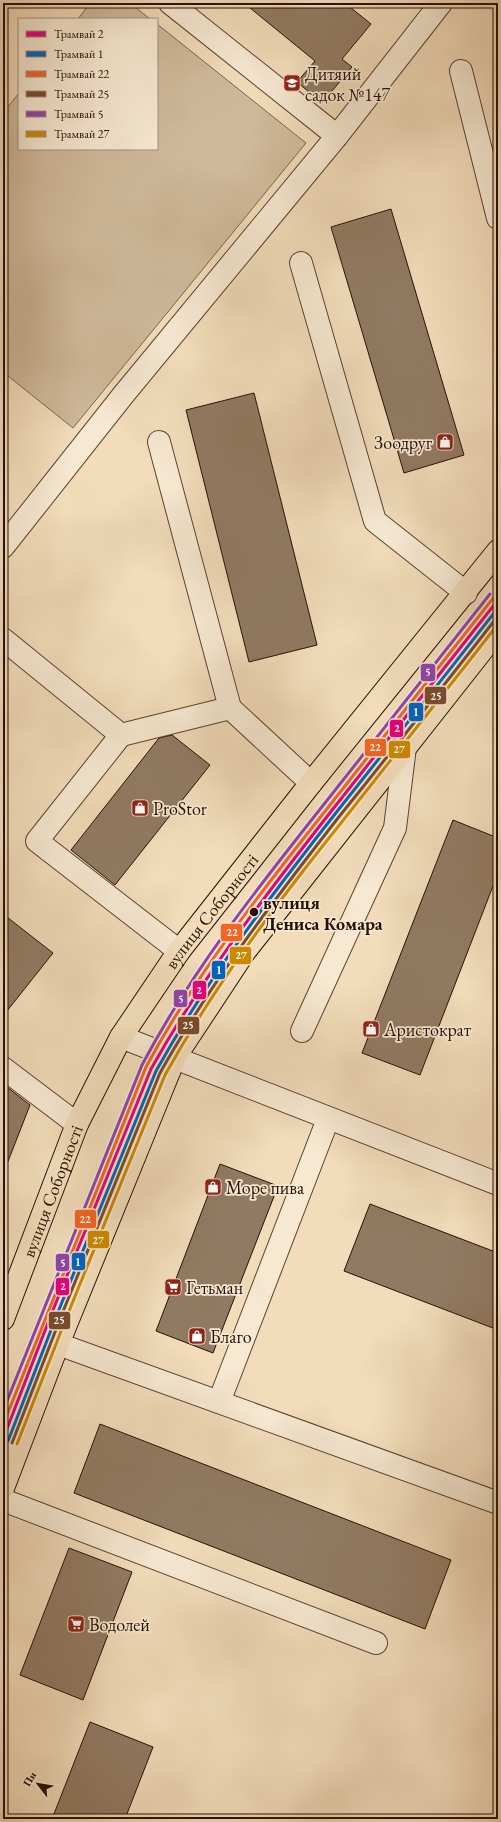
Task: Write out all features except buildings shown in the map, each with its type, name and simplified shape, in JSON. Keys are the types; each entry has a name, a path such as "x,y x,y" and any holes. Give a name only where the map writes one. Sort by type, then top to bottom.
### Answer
{"main road":[{"name":"вулиця Соборності","path":"4,1315 77,1124 121,1037 179,951 311,782 498,552"},
{"path":"3,1488 58,1344 175,1057 245,951 498,630"}],"street":[{"path":"170,3 337,136"},
{"path":"3,547 124,394 337,136 441,3"},
{"path":"461,71 498,218"},
{"path":"301,263 375,521 466,593"},
{"path":"159,442 230,708 311,782"},
{"path":"3,639 121,735"},
{"path":"179,951 37,841 121,735 230,708"},
{"path":"302,1032 395,828 405,747"},
{"path":"121,1037 175,1057 216,1076 498,1184"},
{"path":"3,1068 77,1124"},
{"path":"219,1402 328,1119"},
{"path":"58,1344 498,1503"},
{"path":"3,1500 376,1643"}],"shaded area":[{"path":"90,3 130,3 149,18 79,18"},
{"path":"158,25 306,143 73,428 3,372 3,113 18,94 18,150 158,150"}],"tram line":[{"name":"5","path":"3,1411 142,1065 161,1031 203,964 249,901 490,594"},
{"name":"22","path":"3,1425 146,1067 165,1033 230,934 494,597"},
{"name":"2","path":"3,1439 53,1310 151,1069 171,1035 214,968 284,872 498,600"},
{"name":"1","path":"8,1441 58,1312 156,1071 196,1004 240,939 335,814 498,608"},
{"name":"25","path":"12,1443 62,1314 160,1073 200,1006 244,942 338,818 498,616"},
{"name":"27","path":"17,1444 67,1316 165,1075 184,1042 204,1009 270,915 317,853 498,624"}],"place":[{"name":"Дитяий садок №147","path":"292,83"},
{"name":"Зоодруг","path":"445,442"},
{"name":"ProStor","path":"140,808"},
{"name":"вулиця Дениса Комара","path":"254,912"},
{"name":"Аристократ","path":"371,1029"},
{"name":"Море пива","path":"213,1187"},
{"name":"Гетьман","path":"173,1287"},
{"name":"Благо","path":"197,1336"},
{"name":"Водолей","path":"76,1624"}]}
